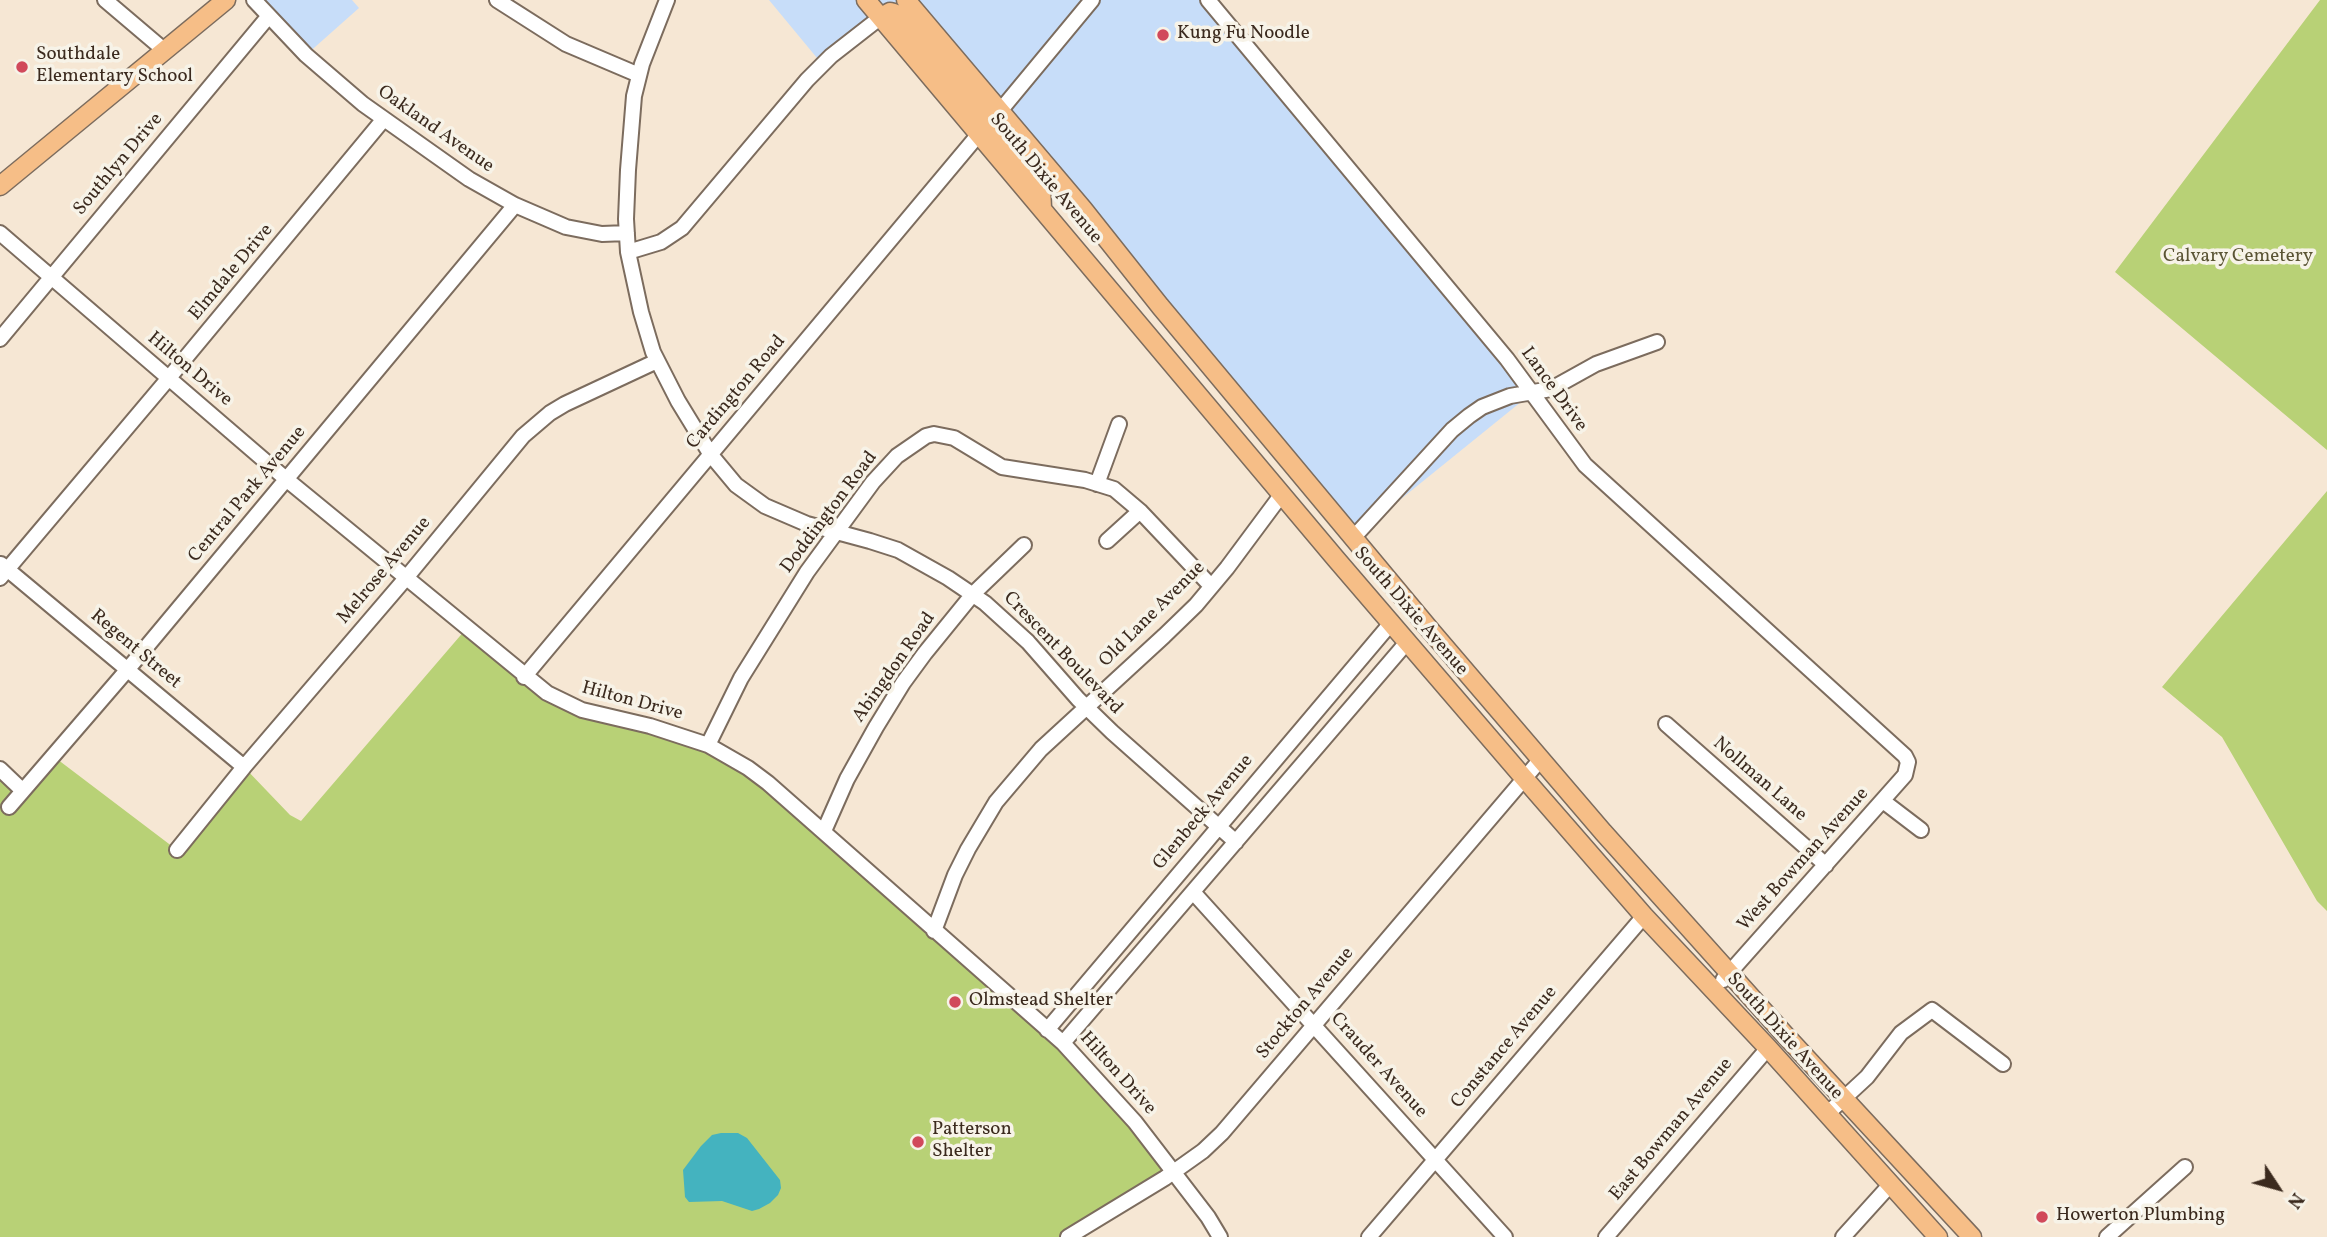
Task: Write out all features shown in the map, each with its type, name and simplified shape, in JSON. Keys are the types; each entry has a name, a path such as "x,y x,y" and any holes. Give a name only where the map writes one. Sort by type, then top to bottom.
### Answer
{"main road":[{"path":"0,186 226,0"},
{"name":"South Dixie Avenue","path":"866,0 881,9 911,52 990,122 1354,537 1726,976 1843,1096 1972,1237"},
{"name":"South Dixie Avenue","path":"906,0 949,53 1042,208 1282,494 1644,916 1773,1053 1938,1237"},
{"path":"881,9 894,13 920,41 949,53"},
{"path":"1663,936 1693,951 1726,976 1762,1026 1773,1053"}],"street":[{"path":"105,0 164,50"},
{"name":"Oakland Avenue","path":"254,0 306,55 383,120 469,179 515,205 566,227 602,234 627,233"},
{"path":"496,0 566,44 639,75"},
{"name":"Crescent Boulevard","path":"667,0 639,75 631,120 628,252 641,312 657,361 711,455 736,485 765,506 807,524 898,550 973,594 1028,642 1085,707 1159,776 1237,842"},
{"name":"Cardington Road","path":"524,677 1092,0"},
{"name":"Lance Drive","path":"1209,0 1485,332 1569,446 1603,483 1856,711 1905,756 1908,762"},
{"path":"628,252 661,242 681,228 807,80 881,9"},
{"name":"Southlyn Drive","path":"0,339 268,17"},
{"name":"Elmdale Drive","path":"2,570 168,379 383,120"},
{"name":"Central Park Avenue","path":"9,807 128,669 515,205"},
{"name":"Hilton Drive","path":"0,233 168,379 524,677 547,693 582,710 650,726 708,745 748,768 824,831 1063,1043 1112,1094 1208,1217 1220,1237"},
{"path":"1354,537 1452,430 1469,416 1497,400 1550,389 1596,364 1657,342"},
{"name":"Melrose Avenue","path":"177,850 523,436 536,423 565,404 657,361"},
{"path":"1097,484 1119,424"},
{"name":"Doddington Road","path":"708,745 741,678 778,617 835,533 873,482 897,456 917,441 934,434 954,438 1002,467 1114,489 1212,586"},
{"name":"Old Lane Avenue","path":"934,931 968,849 996,802 1041,749 1164,636 1212,586 1282,494"},
{"path":"1107,541 1140,512"},
{"name":"Abingdon Road","path":"824,831 847,779 889,705 925,653 973,594 1024,545"},
{"name":"Regent Street","path":"2,570 128,669 244,767"},
{"name":"Glenbeck Avenue","path":"1047,1030 1392,622"},
{"path":"1063,1043 1408,642"},
{"name":"Nollman Lane","path":"1666,724 1826,865"},
{"name":"Stockton Avenue","path":"1068,1237 1173,1172 1203,1151 1222,1133 1541,759"},
{"name":"West Bowman Avenue","path":"1726,976 1884,801 1905,775 1908,762"},
{"path":"0,769 22,790"},
{"path":"1884,801 1921,830"},
{"name":"Crauder Avenue","path":"1193,892 1506,1237"},
{"name":"Constance Avenue","path":"1369,1237 1644,916"},
{"path":"1826,1114 1867,1077 1901,1034 1932,1010 2003,1064"},
{"name":"East Bowman Avenue","path":"1606,1237 1773,1053"},
{"path":"2107,1237 2185,1167"},
{"path":"1843,1237 1890,1185"}],"shaded area":[{"path":"256,0 352,0 359,8 306,55"},
{"path":"769,0 898,0 822,64"},
{"path":"906,0 1206,0 1532,393 1354,537"}],"green space":[{"name":"Calvary Cemetery","path":"2320,0 2327,0 2327,450 2115,272"},
{"path":"2327,491 2327,911 2317,901 2222,737 2162,687"},
{"path":"466,629 547,693 727,755 1063,1043 1173,1172 1068,1237 0,1237 0,769 22,790 53,756 177,850 244,767 290,815 301,821"}],"water":[{"path":"738,1133 747,1138 780,1180 778,1195 770,1203 752,1211 722,1201 689,1202 685,1197 683,1170 712,1135"}],"place":[{"name":"Kung Fu Noodle","path":"1163,35"},
{"name":"Southdale Elementary School","path":"22,67"},
{"name":"Olmstead Shelter","path":"955,1002"},
{"name":"Patterson Shelter","path":"918,1142"},
{"name":"Howerton Plumbing","path":"2042,1217"}]}
